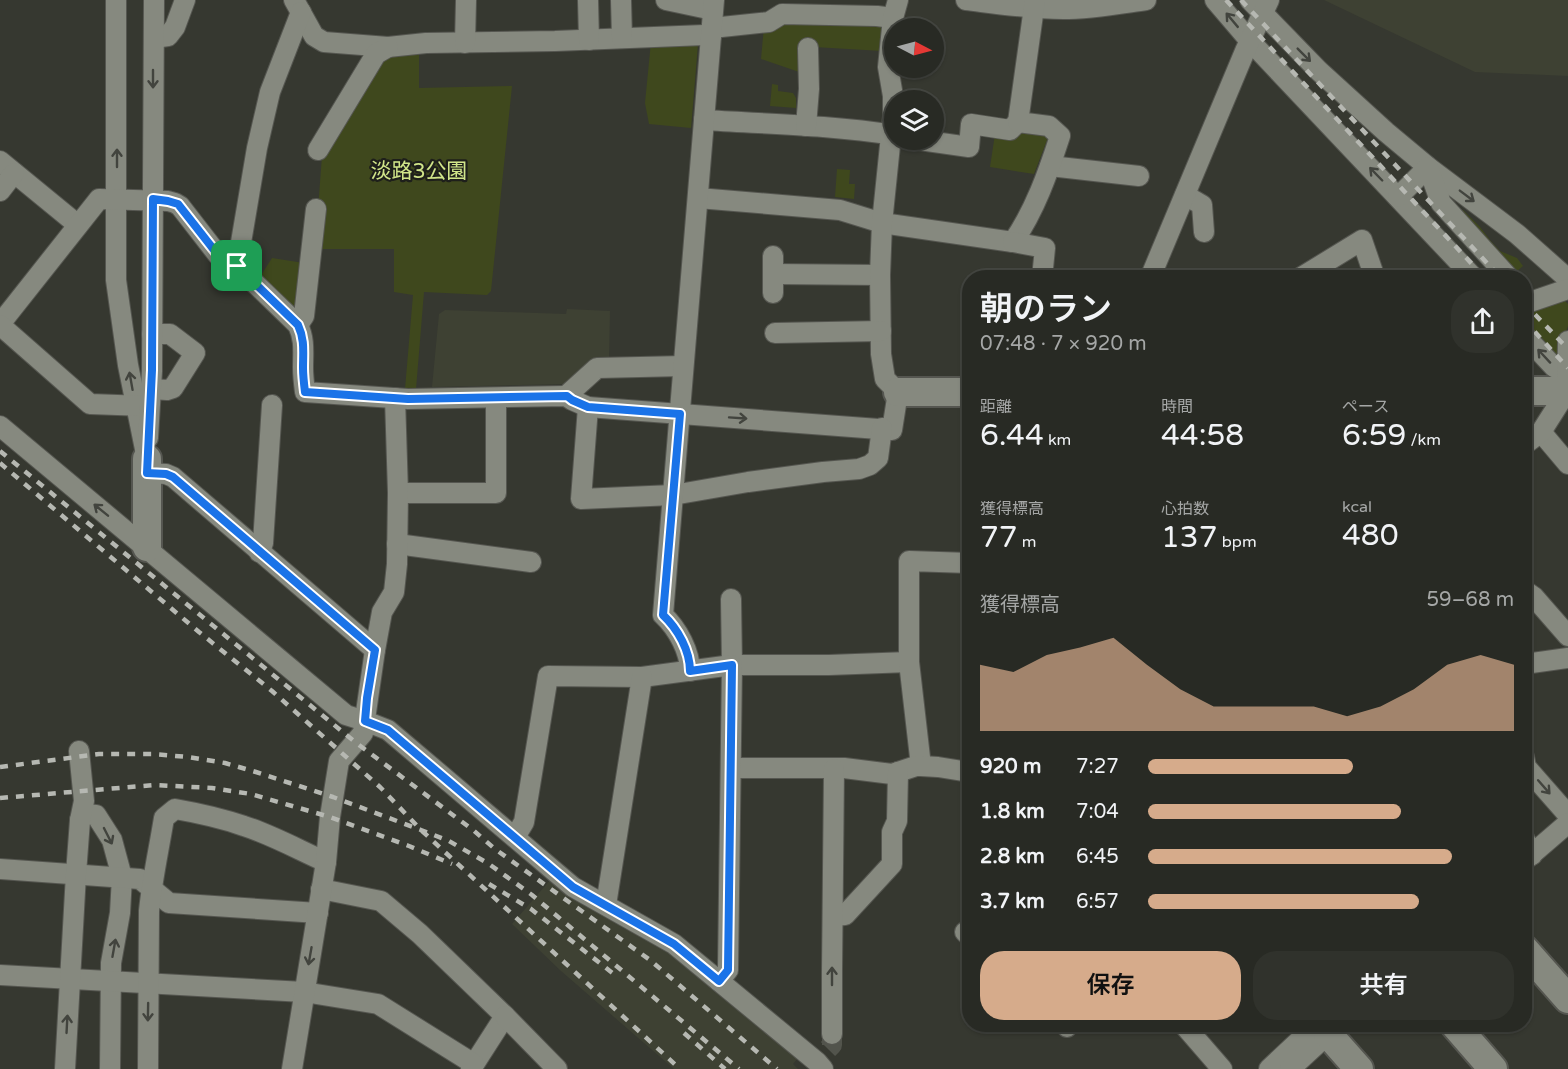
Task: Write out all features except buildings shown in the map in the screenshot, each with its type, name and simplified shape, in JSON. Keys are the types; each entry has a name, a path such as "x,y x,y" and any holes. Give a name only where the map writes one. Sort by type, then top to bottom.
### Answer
{"street":[{"path":"116,0 116,280 146,401"},
{"path":"147,547 146,401 152,334 154,0"},
{"path":"154,38 168,36 175,27 185,0"},
{"path":"465,43 466,0"},
{"path":"588,0 589,40"},
{"path":"621,0 622,38"},
{"path":"666,0 713,18 769,21 782,14 877,16 896,9 888,67 892,90"},
{"path":"966,0 1034,4 1065,9 1098,3 1146,0"},
{"path":"1215,0 1250,41 1466,270"},
{"path":"944,143 969,147 971,124 1010,130 1018,122 1034,4"},
{"path":"1153,270 1250,41 1260,5"},
{"path":"1260,5 1336,87 1386,132 1428,167 1517,234 1568,279"},
{"path":"297,6 315,36 324,42 388,47 704,35 713,18"},
{"path":"237,266 257,148 270,92 297,6"},
{"path":"690,671 690,658 672,623 663,615 713,18"},
{"path":"318,150 375,54 388,47"},
{"path":"806,126 808,48"},
{"path":"704,120 884,133"},
{"path":"1012,242 1033,209 1060,136 1048,126 1018,122"},
{"path":"890,150 882,223 880,275 881,354 885,379 898,392 962,392"},
{"path":"1050,165 1139,176"},
{"path":"0,191 7,167 78,225"},
{"path":"1398,197 1428,167"},
{"path":"1428,167 1442,203 1502,270"},
{"path":"1185,195 1202,205 1204,232"},
{"path":"698,198 840,210 882,223 1012,242 1045,249 1043,268"},
{"path":"152,334 170,334 195,353 173,388 146,401 90,404 0,325 99,199 153,199 178,204 218,255 237,266 298,325 303,335 305,392 422,399 567,396 588,407 892,430 898,392"},
{"path":"298,325 304,316 316,209"},
{"path":"1313,270 1362,240 1372,270"},
{"path":"773,274 880,275"},
{"path":"1532,298 1568,289"},
{"path":"775,333 881,331"},
{"path":"1532,439 1541,432 1567,386 1568,341"},
{"path":"1532,343 1554,367 1567,386"},
{"path":"567,396 597,368 683,366"},
{"path":"1532,390 1567,386"},
{"path":"292,1069 326,862 327,836 339,761 363,733 382,612 394,592 397,564 398,493 395,398"},
{"path":"398,493 496,493 496,398"},
{"path":"259,552 263,543 272,405"},
{"path":"588,407 580,499 673,495 748,482 859,469 870,465 878,458 882,428"},
{"path":"0,426 346,715 388,730 573,887 674,944 719,981 825,1054"},
{"path":"1541,432 1568,464"},
{"path":"147,466 173,477 375,650"},
{"path":"397,544 531,562"},
{"path":"921,766 909,662 909,561 962,563"},
{"path":"1532,596 1568,636"},
{"path":"719,981 728,970 731,599"},
{"path":"1532,663 1568,658"},
{"path":"515,837 524,822 548,675 642,677 732,665 839,665 909,662"},
{"path":"606,905 642,677"},
{"path":"65,1069 76,874 80,820 84,801 79,751"},
{"path":"731,768 843,768 892,774 921,766 962,771"},
{"path":"825,1054 833,916 834,769"},
{"path":"833,916 845,915 892,864 892,832 897,821 898,772"},
{"path":"1532,773 1568,815"},
{"path":"148,1069 149,911 164,818 175,809 200,814 244,826 326,862"},
{"path":"80,820 84,814 96,815 112,840 122,877 120,913 111,963 110,1069"},
{"path":"1532,843 1568,823"},
{"path":"0,869 140,879 169,903 318,913"},
{"path":"321,889 381,901 420,934 557,1069"},
{"path":"120,913 124,905 134,900 146,904 149,911"},
{"path":"1532,958 1568,999"},
{"path":"0,975 304,993 378,1004 473,1066 505,1016"},
{"path":"1190,1032 1222,1069"},
{"path":"1269,1069 1313,1032"},
{"path":"1290,1069 1315,1032"},
{"path":"1322,1032 1359,1069"},
{"path":"1461,1032 1493,1069"}],"shaded area":[{"path":"1324,0 1568,0 1568,76 1475,72"},
{"path":"567,309 610,311 609,361 569,384 432,387 439,314 445,310 566,314"},
{"path":"552,878 669,947 798,1058 793,1064 798,1069 674,1069 561,971 512,924"}],"green space":[{"path":"779,19 884,25 882,51 814,47 802,73 761,59 764,26"},
{"path":"651,42 698,44 691,128 649,124 645,103"},
{"name":"淡路3公園","path":"419,48 419,88 512,86 491,291 487,295 424,292 416,389 405,389 413,295 394,292 394,249 315,249 322,156 384,54"},
{"path":"772,84 778,85 778,91 793,93 796,98 796,108 770,106"},
{"path":"1022,129 1049,135 1034,174 990,167 995,134"},
{"path":"837,169 850,170 849,184 855,184 854,199 835,197"},
{"path":"1463,210 1500,251 1517,258 1523,266 1514,270 1461,212"},
{"path":"272,258 304,263 296,310 260,277"},
{"path":"1564,300 1568,304 1568,326 1558,361 1532,333 1532,309"}],"tunnel":[{"path":"828,1049 832,1045 832,1034"}],"railway":[{"path":"1226,0 1478,270"},
{"path":"1241,0 1494,270"},
{"path":"1532,311 1568,349"},
{"path":"1532,329 1568,368"},
{"path":"0,451 355,742 495,849 650,960 777,1069"},
{"path":"0,463 272,691 380,787 421,830 680,1069"},
{"path":"0,767 99,754 153,754 225,763 333,797 449,841 489,864 532,895 739,1069"},
{"path":"0,798 154,785 212,788 251,794 330,817 452,864"},
{"path":"489,884 531,909 615,975"},
{"path":"684,1033 725,1069"}],"route":[{"path":"153,199 178,204 218,255 237,266 298,325 303,335 305,392 408,399 567,396 588,407 680,414 663,615 672,623 690,658 690,671 732,665 728,970 719,981 674,944 573,887 388,730 365,721 375,650 173,477 166,474 147,473 152,370 153,199"}]}
